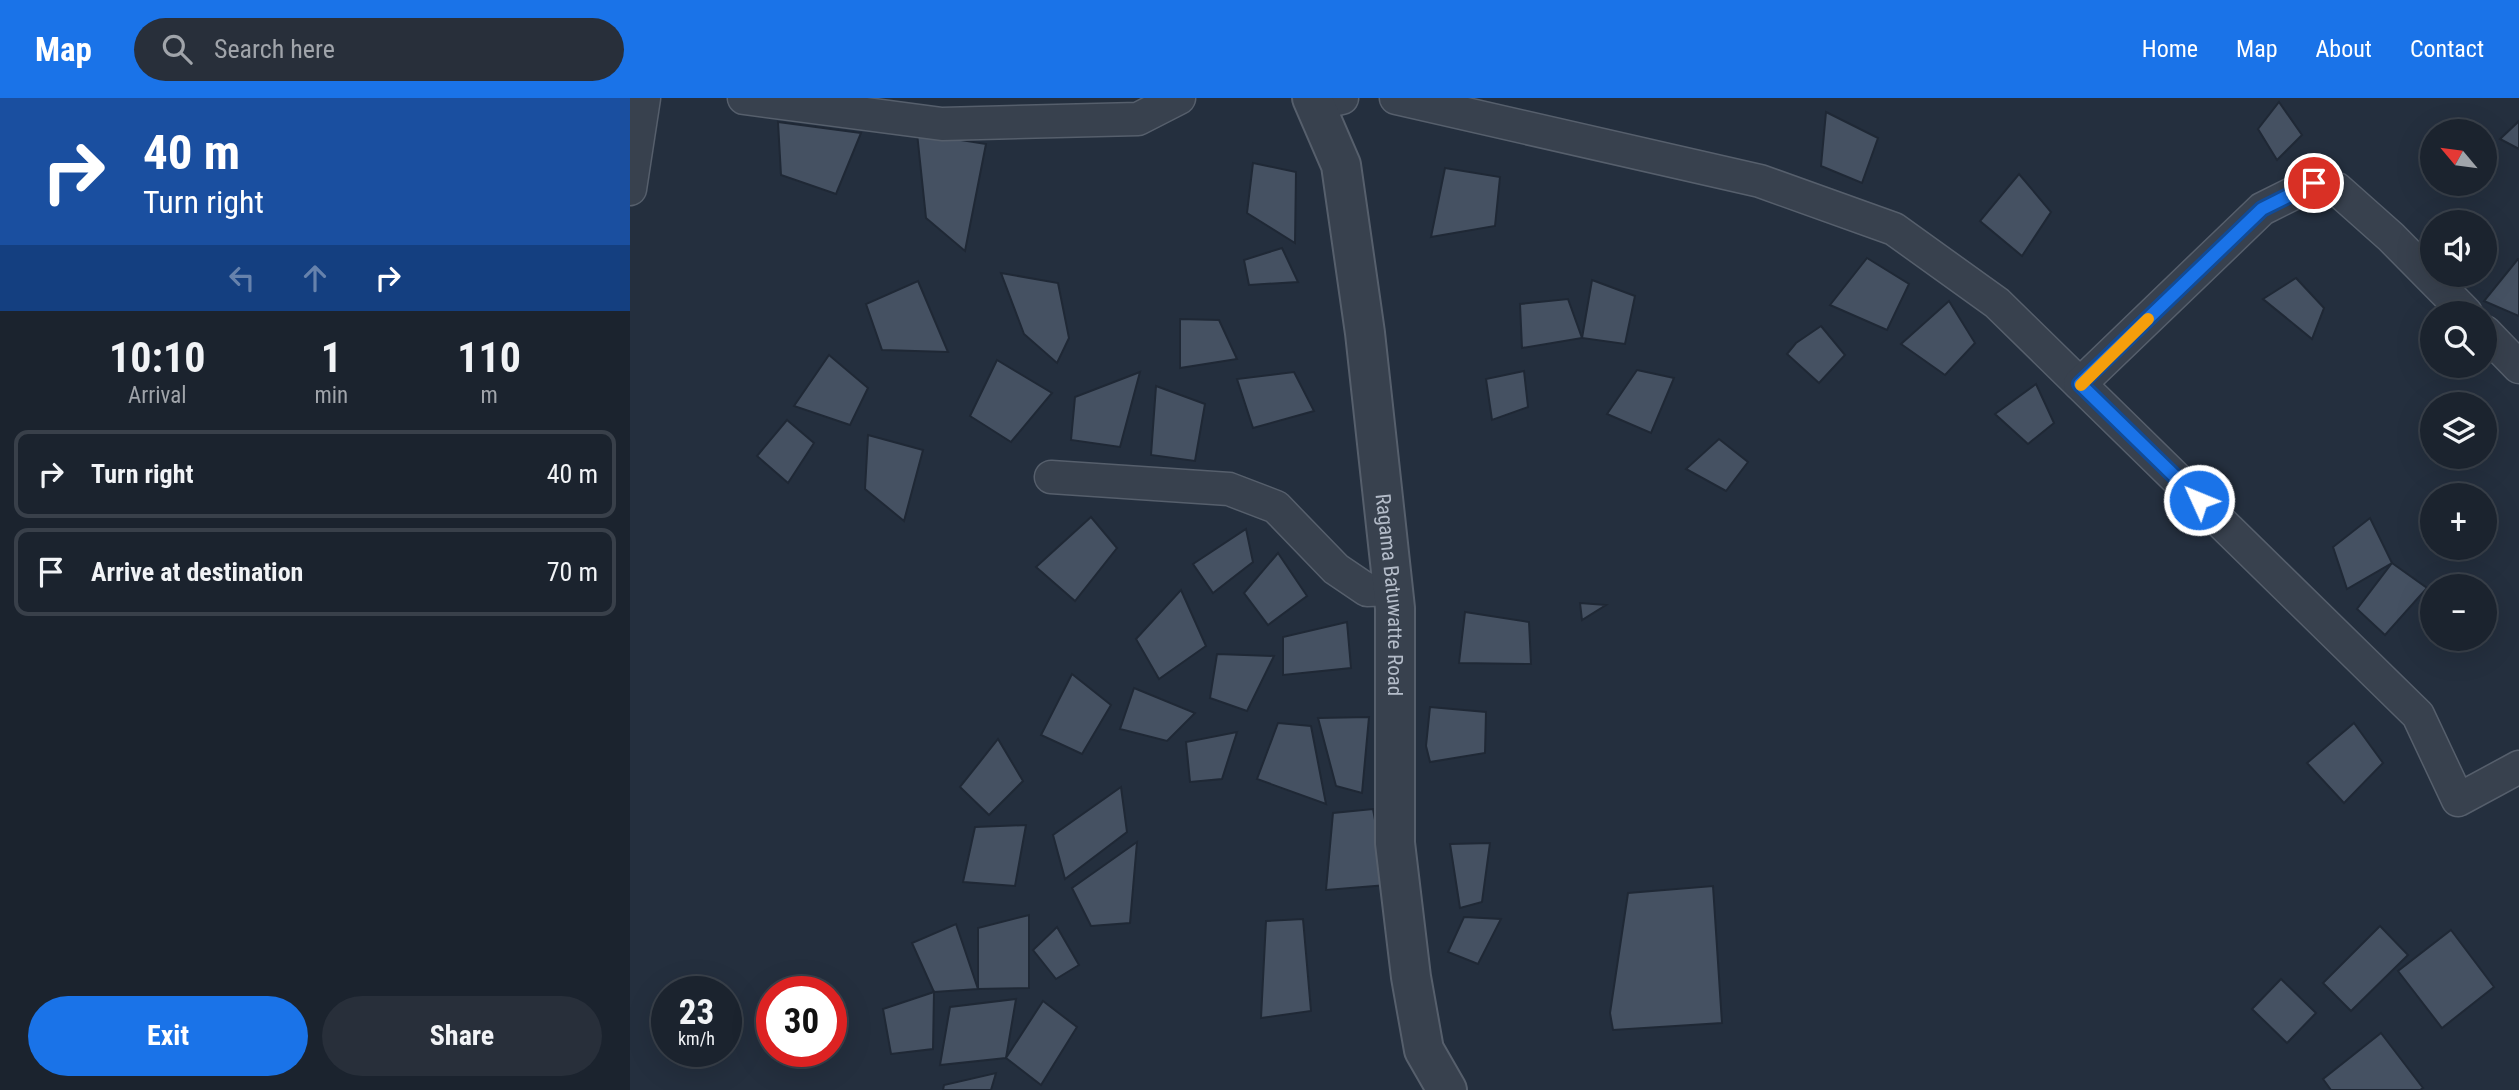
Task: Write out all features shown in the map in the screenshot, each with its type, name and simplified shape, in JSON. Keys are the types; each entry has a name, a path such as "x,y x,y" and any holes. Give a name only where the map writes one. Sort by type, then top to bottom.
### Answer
{"street":[{"path":"630,189 644,98"},
{"path":"744,98 942,124 1138,119 1178,98"},
{"path":"1396,98 1760,181 1894,229 1997,303 2418,715 2458,800 2519,767"},
{"name":"Ragama Batuwatte Road","path":"1323,100 1341,165 1365,333 1395,608 1395,843 1411,977 1424,1050 1447,1090"},
{"path":"2080,384 2262,209 2314,183 2337,189 2391,237 2454,301"},
{"path":"2497,344 2519,367"},
{"path":"1051,477 1229,489 1276,507 1336,569 1367,590 1393,589"}],"building":[{"path":"2279,102 2302,135 2277,160 2258,129"},
{"path":"1826,112 1878,138 1862,183 1821,166"},
{"path":"2519,121 2519,149 2500,139"},
{"path":"778,122 861,133 836,194 781,175"},
{"path":"917,133 986,144 965,251 926,218"},
{"path":"1253,163 1296,172 1295,243 1247,213"},
{"path":"1445,168 1500,177 1495,226 1431,237"},
{"path":"2019,174 2051,212 2022,256 1980,221"},
{"path":"1282,248 1298,282 1249,285 1244,260"},
{"path":"1867,258 1909,284 1887,330 1830,305"},
{"path":"2519,259 2519,316 2497,307 2497,301 2484,301"},
{"path":"1001,273 1058,283 1069,338 1057,363 1024,334"},
{"path":"2296,278 2324,308 2312,339 2263,299"},
{"path":"1592,280 1635,296 1625,344 1582,338"},
{"path":"918,281 948,352 882,350 866,304"},
{"path":"1568,299 1582,338 1522,348 1520,304"},
{"path":"1949,301 1975,343 1945,375 1901,344"},
{"path":"1180,319 1219,320 1237,359 1180,368"},
{"path":"1821,326 1845,355 1819,383 1787,354 1796,343"},
{"path":"829,355 868,388 850,425 794,406"},
{"path":"997,360 1052,393 1011,442 970,416"},
{"path":"1637,370 1674,378 1651,433 1607,414"},
{"path":"1524,371 1528,407 1492,420 1486,379"},
{"path":"1140,372 1120,447 1071,440 1075,397"},
{"path":"1294,372 1314,411 1253,428 1237,379"},
{"path":"2036,384 2054,423 2028,444 1995,414"},
{"path":"1156,386 1205,404 1195,461 1151,455"},
{"path":"787,420 814,443 788,483 757,456"},
{"path":"868,435 923,450 904,521 865,489"},
{"path":"1719,439 1748,462 1726,491 1686,469"},
{"path":"1091,517 1117,548 1075,601 1036,567"},
{"path":"2370,518 2392,563 2347,589 2333,547"},
{"path":"1246,529 1253,562 1213,593 1193,564"},
{"path":"1278,553 1307,596 1268,625 1244,593"},
{"path":"2392,563 2420,583 2420,596 2385,635 2357,609"},
{"path":"1181,590 1206,646 1159,679 1136,639"},
{"path":"1580,603 1606,605 1582,620"},
{"path":"1465,612 1529,622 1531,664 1459,663"},
{"path":"1347,622 1351,668 1283,675 1283,637"},
{"path":"1217,654 1274,656 1247,711 1210,698"},
{"path":"1072,674 1111,705 1082,754 1041,735"},
{"path":"1134,688 1195,713 1167,741 1120,729"},
{"path":"1430,707 1486,712 1485,753 1430,762 1426,746"},
{"path":"1369,717 1362,793 1336,786 1318,718"},
{"path":"1278,723 1311,726 1326,804 1257,779"},
{"path":"2354,723 2383,763 2344,803 2307,763"},
{"path":"1237,732 1222,779 1190,782 1186,742"},
{"path":"998,739 1023,781 989,815 960,787"},
{"path":"1121,787 1127,832 1065,879 1053,835"},
{"path":"1373,809 1387,885 1326,890 1333,813"},
{"path":"1026,825 1015,886 963,882 975,827"},
{"path":"1137,842 1130,923 1091,926 1072,888"},
{"path":"1490,843 1482,902 1460,908 1450,844"},
{"path":"1713,886 1722,1023 1613,1030 1610,1013 1628,893"},
{"path":"1029,915 1029,988 978,989 978,928"},
{"path":"1464,917 1501,919 1478,964 1448,952"},
{"path":"1303,919 1311,1011 1261,1018 1266,921"},
{"path":"956,924 978,989 934,992 912,943"},
{"path":"2380,926 2408,955 2351,1011 2323,983"},
{"path":"1057,927 1079,965 1056,979 1033,950"},
{"path":"2451,930 2494,987 2442,1028 2398,971"},
{"path":"2281,979 2316,1013 2287,1043 2252,1009"},
{"path":"934,992 933,1049 891,1054 883,1009"},
{"path":"1016,999 1006,1058 940,1065 950,1007"},
{"path":"1043,1001 1077,1027 1041,1085 1006,1058"},
{"path":"2381,1033 2423,1088 2331,1090 2323,1079"},
{"path":"996,1073 991,1090 943,1090 944,1085"}],"slow traffic":[{"path":"2081,385 2148,319"}],"route":[{"path":"2199,500 2080,384 2262,209 2314,183"}]}
